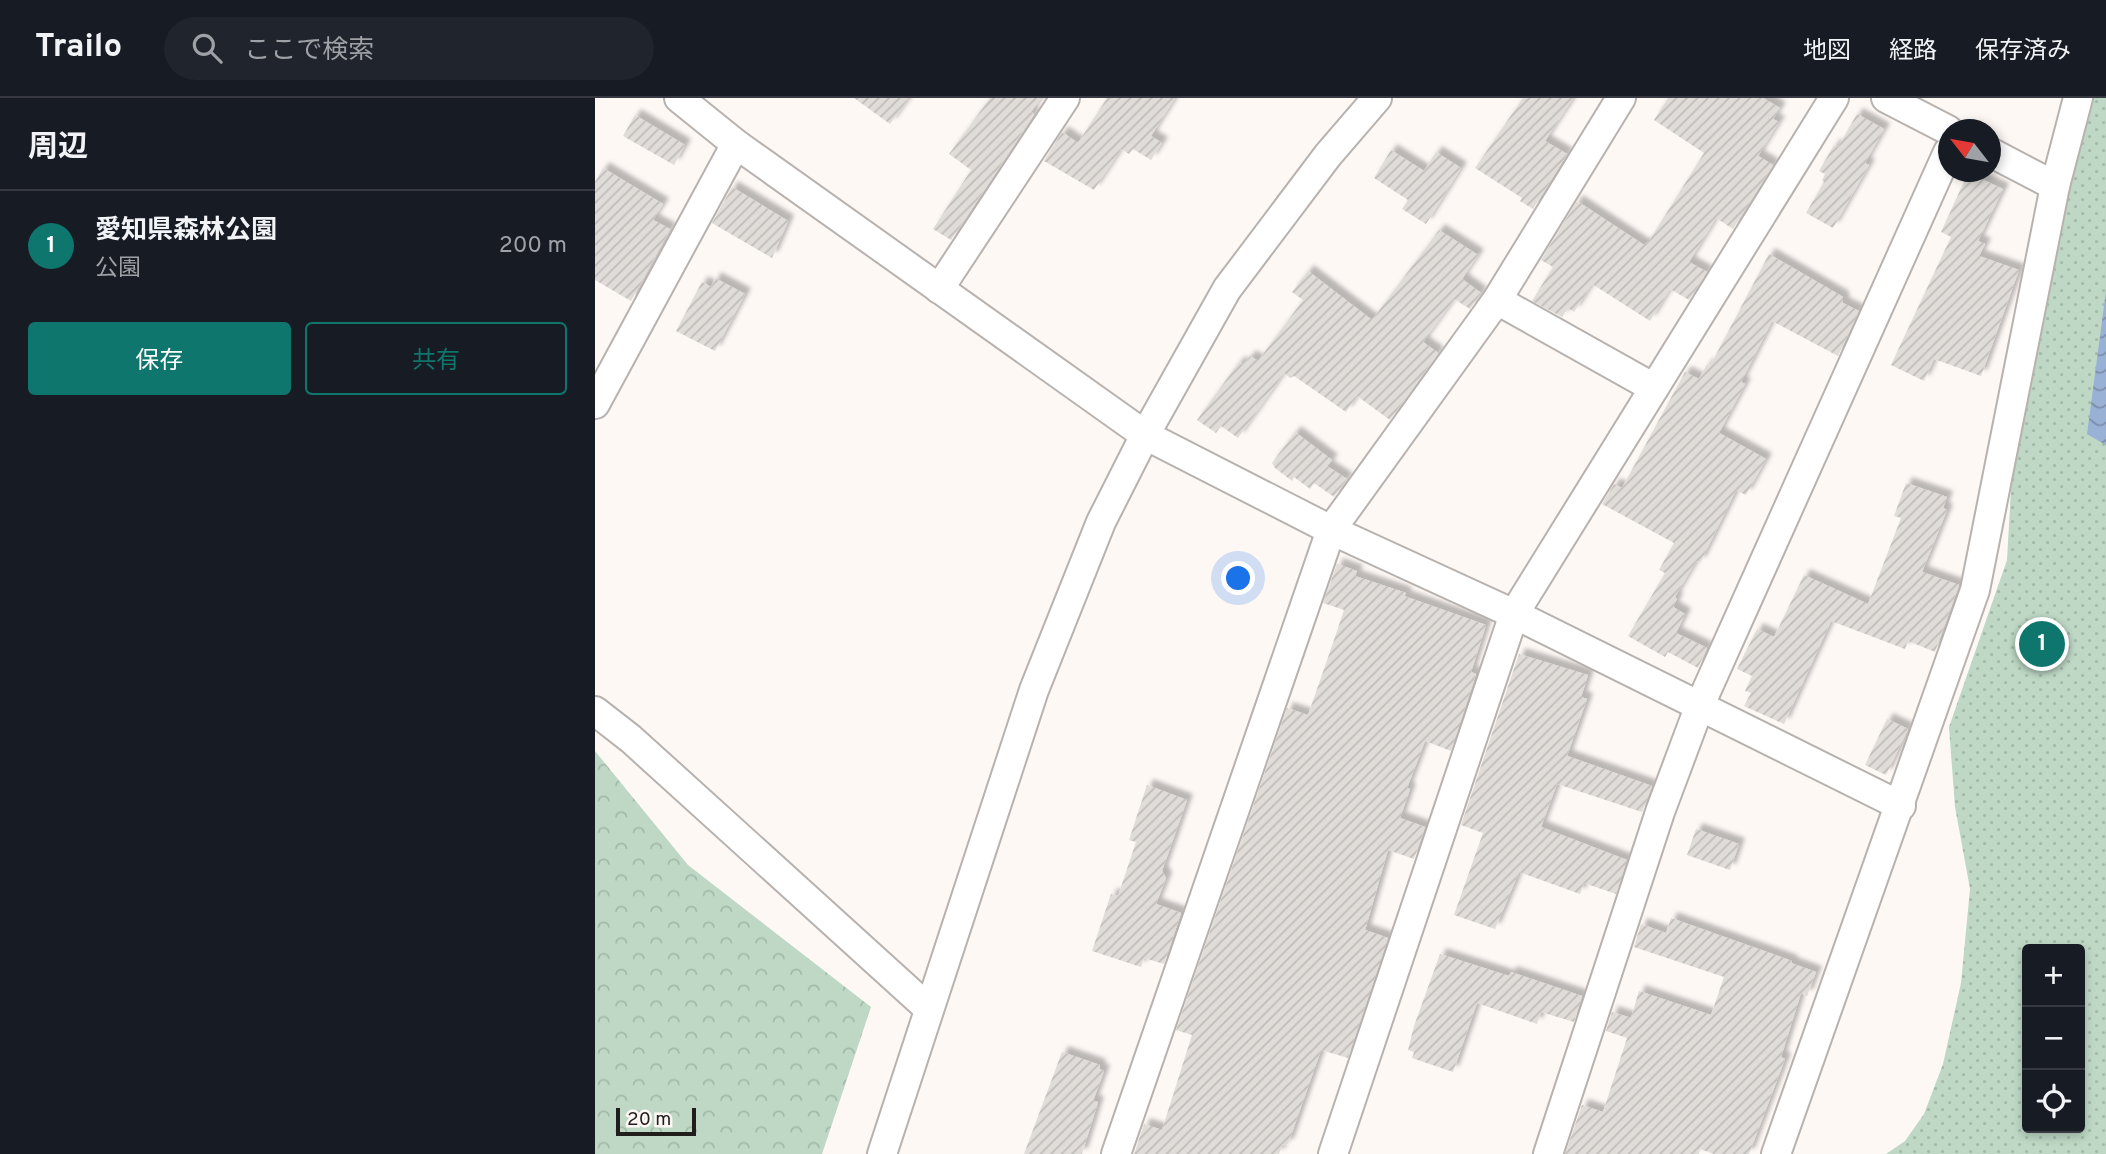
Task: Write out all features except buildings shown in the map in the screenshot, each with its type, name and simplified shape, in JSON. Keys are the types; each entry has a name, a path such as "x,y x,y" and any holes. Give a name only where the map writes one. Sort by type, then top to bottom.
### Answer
{"street":[{"path":"679,98 736,144 1145,435 1331,530 1514,614 1901,806"},
{"path":"939,289 1065,98"},
{"path":"1116,1154 1331,530 1497,300 1621,98"},
{"path":"1333,1154 1514,614 1834,98"},
{"path":"1886,98 1938,125"},
{"path":"1776,1154 1975,590 2055,186 2077,98"},
{"path":"882,1154 1034,690 1101,522 1145,435 1227,289 1370,101"},
{"path":"595,404 736,144"},
{"path":"2001,158 2055,186"},
{"path":"1548,1154 1660,812 1700,705 1938,174"},
{"path":"1497,300 1654,388"},
{"path":"595,711 631,739 929,1009"}],"green space":[{"path":"2086,98 2106,98 2106,1154 1886,1154 1905,1141 1924,1114 1943,1064 1961,983 1970,889 1955,807 1949,727 2007,560 2015,419"},
{"path":"595,751 688,865 871,1007 822,1154 595,1154"}],"water":[{"path":"2106,291 2106,445 2087,434"}],"place":[{"name":"愛知県森林公園","path":"2042,644"}]}
